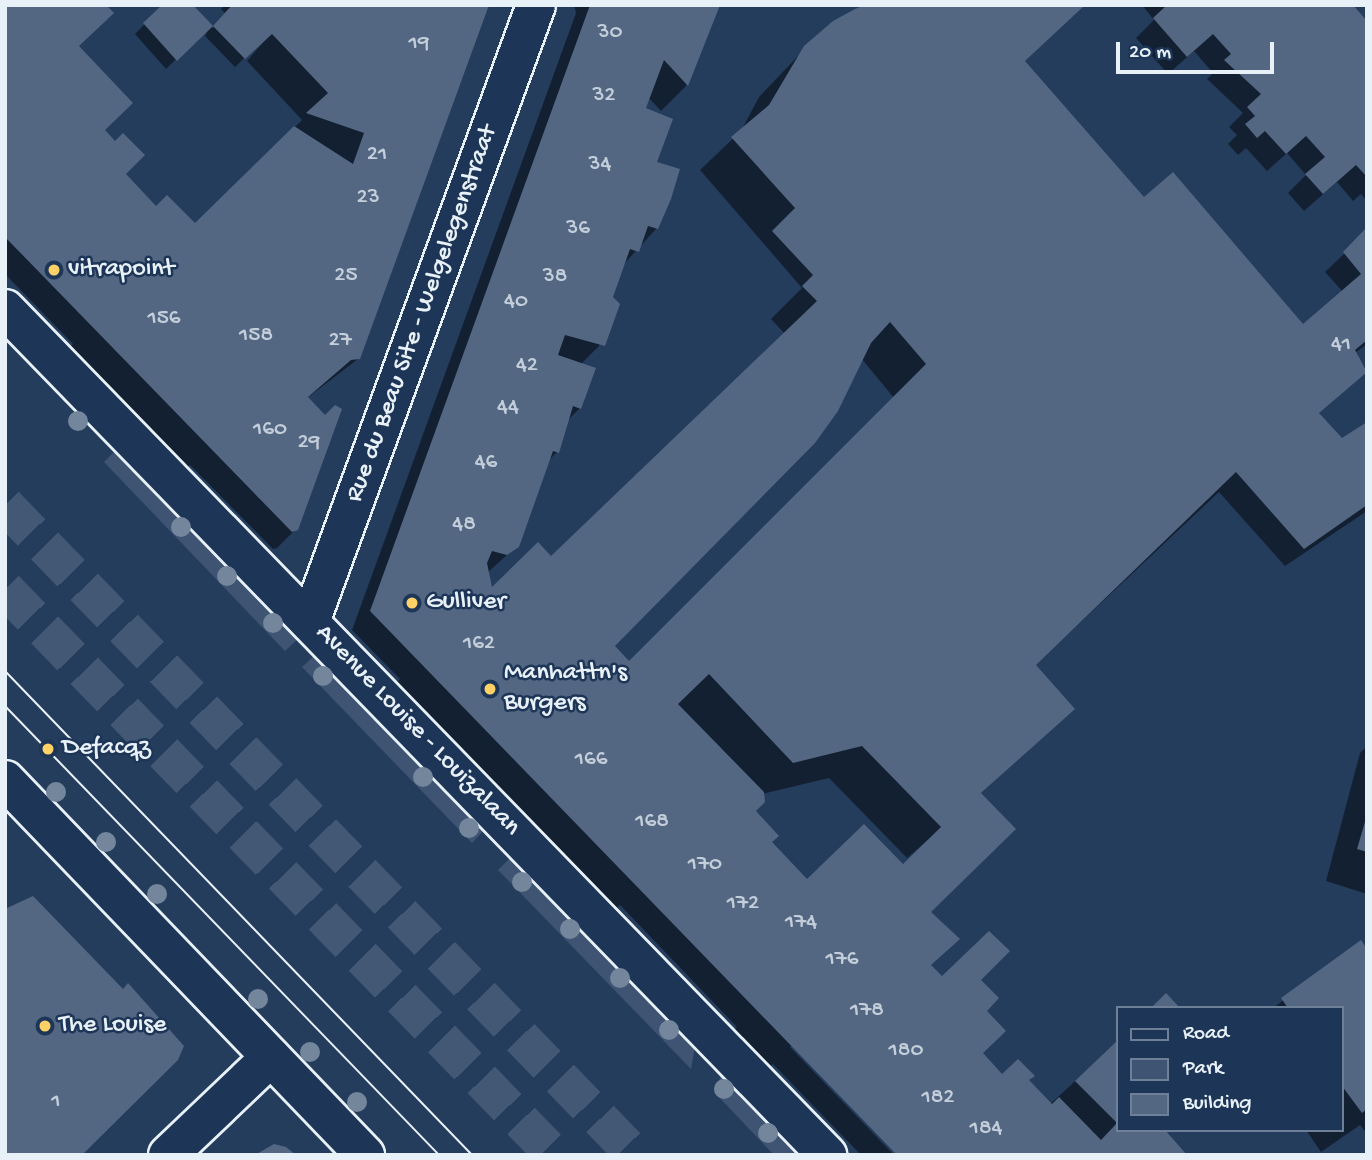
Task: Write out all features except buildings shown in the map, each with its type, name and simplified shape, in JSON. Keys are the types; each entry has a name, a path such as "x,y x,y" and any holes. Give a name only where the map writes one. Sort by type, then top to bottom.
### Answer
{"street":[{"name":"Rue du Beau Site - Welgelegenstraat","path":"310,622 536,5"},
{"name":"Avenue Louise - Louizalaan","path":"5,309 827,1155"},
{"path":"5,779 365,1155"},
{"path":"169,1155 271,1057"}],"green space":[{"path":"116,450 299,638 285,651 104,462"},
{"path":"315,655 484,830 472,843 302,667"},
{"path":"511,857 695,1047 691,1069 498,870"},
{"path":"721,1073 800,1155 774,1155 716,1094"}],"tunnel":[{"path":"5,505 635,1155"},
{"path":"5,589 554,1155"}],"tram line":[{"path":"5,671 472,1155"},
{"path":"5,706 439,1155"}],"place":[{"name":"vitrapoint","path":"54,270"},
{"name":"Gulliver","path":"412,603"},
{"name":"Manhattn's Burgers","path":"490,689"},
{"name":"Defacqz","path":"48,749"},
{"name":"The Louise","path":"45,1026"}]}
